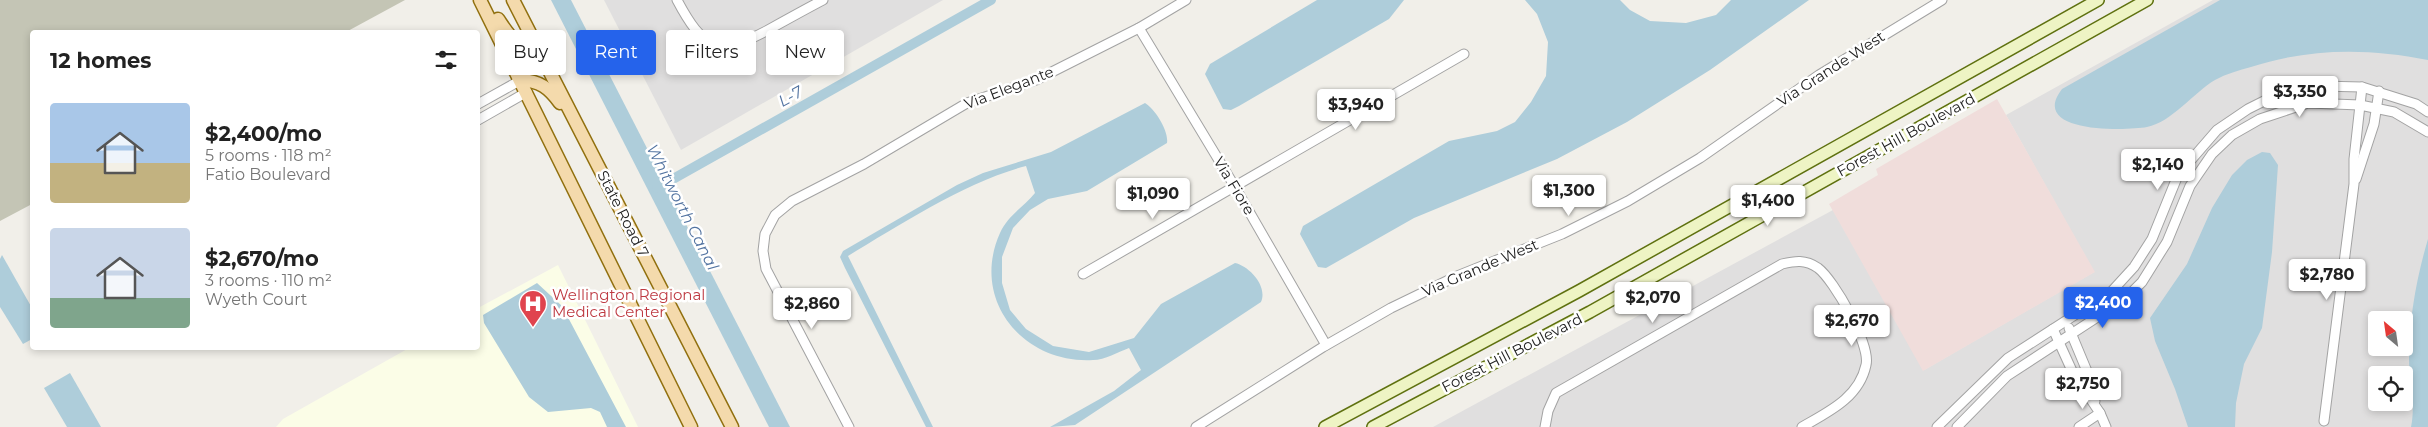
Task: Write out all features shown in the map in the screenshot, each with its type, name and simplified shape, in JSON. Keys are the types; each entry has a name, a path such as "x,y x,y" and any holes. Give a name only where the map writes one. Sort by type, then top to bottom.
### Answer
{"main road":[{"path":"480,0 691,427"},
{"path":"485,0 505,30"},
{"name":"State Road 7","path":"513,0 528,30"},
{"name":"Forest Hill Boulevard","path":"1325,427 1587,287 2098,0"},
{"name":"Forest Hill Boulevard","path":"1373,427 1590,312 2148,0"},
{"name":"State Road 7","path":"551,75 732,427"},
{"path":"521,80 541,83 551,91 584,138"}],"street":[{"path":"677,0 687,18 700,35 708,41 725,46 743,43 822,0"},
{"name":"Via Elegante","path":"849,427 766,268 763,251 765,234 776,215 792,201 864,164 967,103 1036,80 1139,28 1186,0"},
{"name":"Via Grande West","path":"1196,427 1326,345 1391,308 1457,276 1562,234 1628,201 1700,158 1819,75 1942,0"},
{"name":"Via Fiore","path":"1139,28 1235,187 1326,345"},
{"path":"1082,274 1464,54"},
{"path":"480,103 521,80"},
{"path":"1938,427 2008,358 2112,291 2134,267 2152,239 2178,175 2217,130 2248,108 2276,95 2318,86 2362,87 2379,91 2416,104 2428,112"},
{"path":"2324,421 2354,184 2354,159 2362,87"},
{"path":"2354,184 2374,124 2379,91"},
{"path":"480,119 527,92"},
{"path":"1957,427 2007,376 2125,299 2142,282 2168,242 2190,186 2212,154 2232,135 2260,119 2308,103 2360,105 2394,112 2428,132"},
{"path":"1545,427 1548,411 1556,393 1782,264 1801,260 1818,268 1833,284 1863,342 1867,364 1856,386 1842,404 1802,427"},
{"path":"2065,321 2072,333 2089,376 2098,410"},
{"path":"2053,329 2073,373 2098,410 2106,427"},
{"path":"2079,427 2098,410"}],"shaded area":[{"path":"0,0 405,0 350,30 30,30 30,205 0,221"},
{"path":"604,0 943,0 844,57 844,30 766,30 766,75 812,75 681,150 642,75 656,75 656,30 619,30"},
{"path":"2213,0 2428,0 2428,427 1433,427 1833,210 1924,370 2094,272 2006,115"},
{"path":"1997,99 2095,272 1923,371 1829,204 1878,175 1876,169"},
{"name":"Wellington Regional Medical Center","path":"558,265 638,427 276,427 283,419 405,350 480,350 480,307"}],"water":[{"path":"551,0 571,0 586,30 576,30 576,49"},
{"path":"1317,0 1404,0 1389,19 1239,106 1231,110 1223,109 1205,74 1210,64"},
{"path":"1525,0 1620,0 1630,10 1650,21 1686,23 1716,15 1731,0 1809,0 1710,70 1627,122 1557,159 1414,218 1326,268 1318,267 1300,234 1303,226 1449,141 1497,131 1515,122 1531,102 1546,76 1548,42 1537,14"},
{"path":"2220,0 2428,0 2428,60 2383,53 2339,52 2295,56 2273,61 2233,72 2215,80 2174,113 2147,127 2119,129 2083,126 2068,121 2058,114 2055,103 2062,89"},
{"path":"589,75 609,75 790,427 769,427"},
{"path":"1145,103 1153,110 1160,121 1166,133 1167,143 1087,191 1048,199 1030,210 1013,228 1002,257 1002,283 1010,310 1026,329 1053,346 1089,352 1134,338 1161,304 1235,263 1251,272 1260,283 1262,290 1261,302 1075,425 1050,427 1114,391 1141,370 1129,348 1098,360 1068,358 1045,351 1025,339 1009,323 998,304 992,282 993,258 1003,227 1035,193 1026,166 1004,173 934,205 848,256 933,427 926,427 845,268 840,257 843,251 957,185 983,173 1051,152"},
{"path":"2262,152 2270,153 2278,165 2272,252 2262,328 2244,364 2236,403 2235,427 2188,427 2155,341 2150,318 2187,264 2212,208 2232,175 2247,160"},
{"path":"2428,239 2428,427 2411,427 2413,366 2409,366 2409,356 2413,356 2412,311 2420,268"},
{"path":"2,255 30,304 30,340 23,344 0,307 0,259"},
{"path":"537,283 562,306 626,427 607,427 600,412 591,408 548,412 529,397 484,323 483,315"},
{"path":"70,373 101,427 67,427 44,388"}],"waterway":[{"name":"L-7","path":"657,188 991,0"}],"place":[{"name":"Wellington Regional Medical Center","path":"533,328"}],"water label":[{"name":"Whitworth Canal","path":"683,207"}]}
